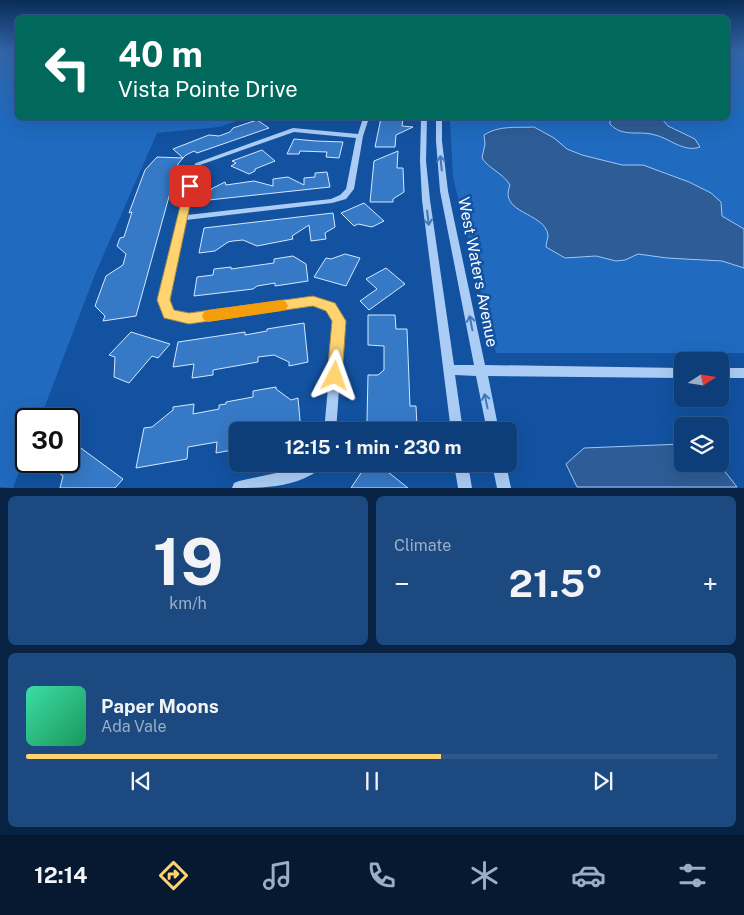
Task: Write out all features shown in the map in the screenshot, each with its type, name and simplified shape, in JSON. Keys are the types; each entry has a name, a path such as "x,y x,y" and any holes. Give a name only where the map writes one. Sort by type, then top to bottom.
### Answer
{"street":[{"path":"182,218 332,201 343,197 350,189 360,136 365,120"},
{"path":"424,120 422,161 426,200 456,422"},
{"name":"West Waters Avenue","path":"439,120 444,191 491,422"},
{"path":"331,422 339,321 330,307 313,301 189,319 168,314 164,300 193,170 198,164 293,130 360,136"},
{"path":"448,370 674,373"},
{"path":"729,373 744,373"},
{"path":"239,488 298,476 304,472"},
{"path":"463,472 465,488"},
{"path":"501,472 504,488"}],"shaded area":[{"path":"0,74 15,74 15,120 240,120 219,127 157,133 96,272 44,408 15,408 15,473 19,473 13,488 0,487"},
{"path":"730,74 744,74 744,353 496,353 453,177 450,120 730,120"},
{"path":"663,120 668,126 695,139 700,147 682,147 655,135 620,131 610,124 610,121"},
{"path":"534,127 554,138 567,149 582,155 622,165 643,165 689,182 711,193 721,202 722,216 744,229 744,268 722,261 667,258 638,254 625,260 616,261 596,256 565,258 546,247 548,235 545,227 510,202 508,195 510,185 504,177 482,158 485,144 484,135 502,128"},
{"path":"674,444 674,472 725,472 737,487 577,487 566,464 584,448"}],"building":[{"path":"257,120 269,128 197,153 194,151 183,158 173,149 209,135 219,136 230,132 233,128"},
{"path":"381,120 403,120 402,126 413,127 396,135 395,147 375,147"},
{"path":"294,139 343,142 339,158 326,157 327,152 300,151 299,154 287,154"},
{"path":"262,150 275,161 255,169 255,171 249,174 231,166 236,163 232,161"},
{"path":"398,151 397,168 403,168 404,192 393,199 393,202 370,202 374,161"},
{"path":"157,157 183,158 178,164 136,316 103,321 105,316 95,306 106,276 123,265 126,254 117,246 120,238 124,237 132,212 129,213 145,170"},
{"path":"327,172 330,187 209,200 211,189 225,182 226,185 254,181 273,186 273,179 288,177 304,185 304,178 315,177 315,173"},
{"path":"364,203 384,221 372,227 358,224 354,226 341,213"},
{"path":"333,213 335,227 325,233 326,239 311,241 309,225 292,236 293,239 257,246 243,240 233,241 228,242 215,251 199,253 204,228"},
{"path":"345,254 360,258 346,286 314,277 326,258 331,259"},
{"path":"293,256 306,264 308,281 275,286 275,283 257,286 253,289 194,296 197,277 213,275 214,269 231,267 231,269 274,263 274,259"},
{"path":"386,268 405,284 369,310 360,301 377,289 366,279"},
{"path":"368,315 395,315 396,329 407,329 410,406 416,406 417,422 367,422 368,375 378,375 384,370 384,346 368,345"},
{"path":"304,323 308,362 289,366 289,362 274,355 258,357 258,362 213,370 213,375 192,378 194,364 173,367 178,342 245,332 245,335"},
{"path":"131,332 170,344 158,358 152,356 129,383 114,377 115,357 109,355"},
{"path":"276,387 276,389 291,400 298,398 300,422 229,422 229,451 216,453 217,442 188,447 187,459 136,468 144,428 152,427 173,410 173,407 194,404 193,414 219,409 219,405 226,404 226,402 253,397 253,391"},
{"path":"80,447 123,479 115,488 60,488 63,476 59,473 80,473"},
{"path":"362,472 388,472 408,488 351,488"}],"slow traffic":[{"path":"208,316 281,306"}],"route":[{"path":"190,186 164,300 168,314 189,319 313,301 330,307 339,321 335,376"}]}
